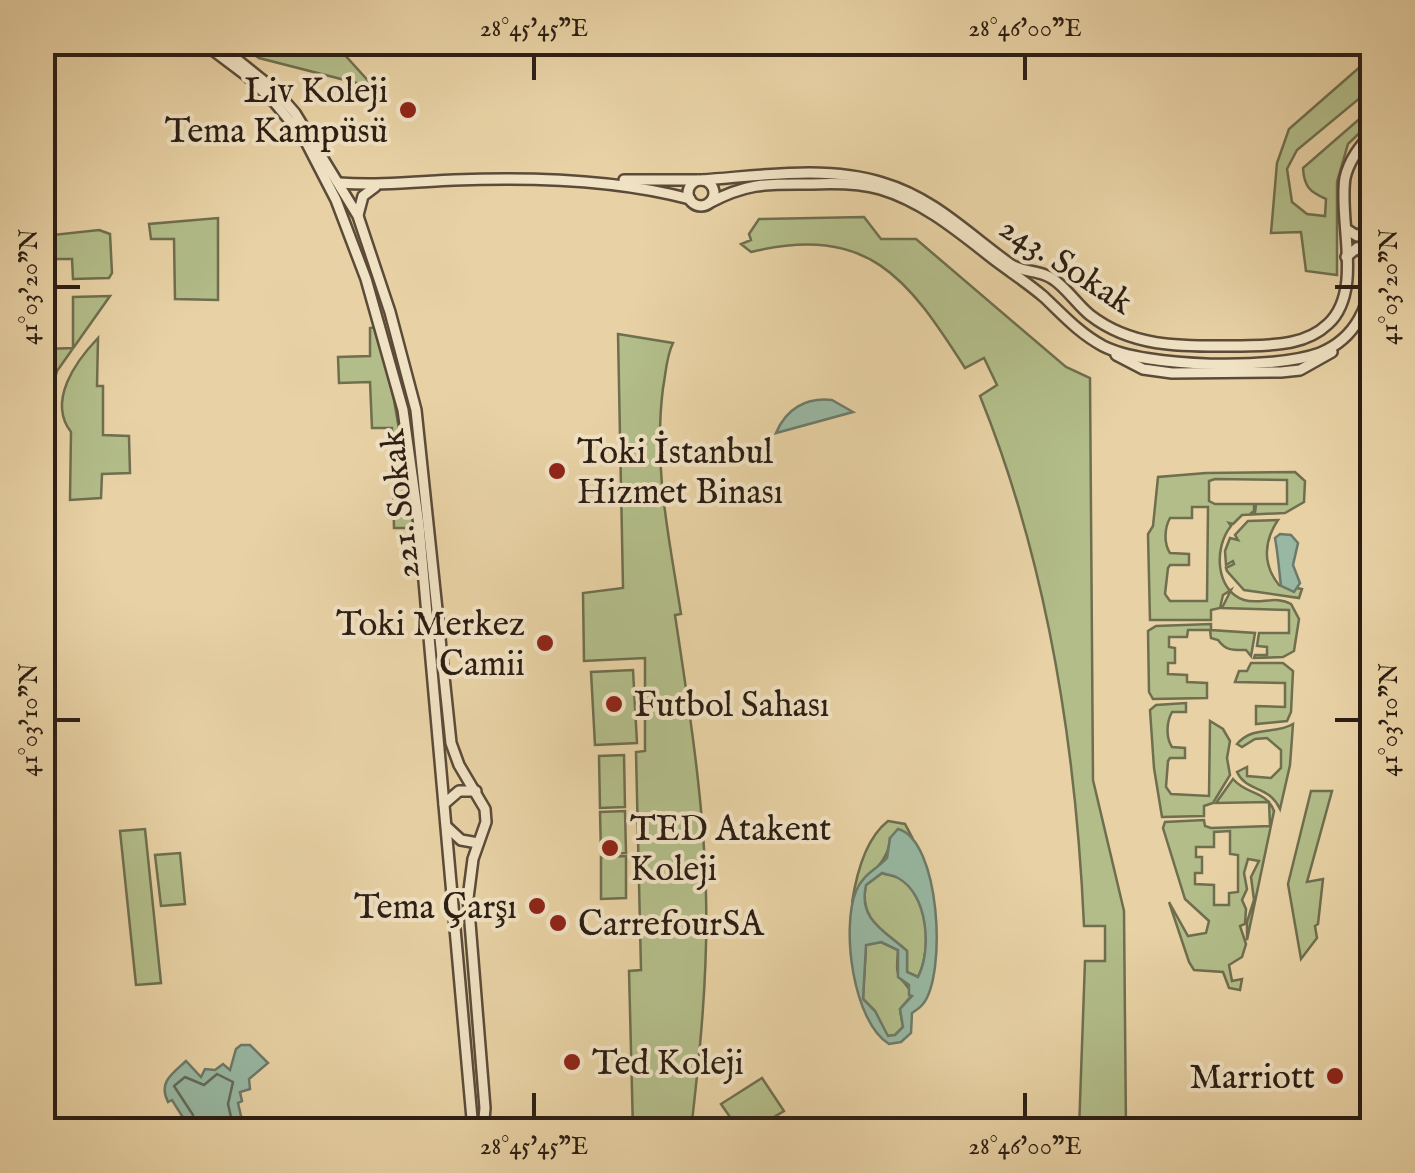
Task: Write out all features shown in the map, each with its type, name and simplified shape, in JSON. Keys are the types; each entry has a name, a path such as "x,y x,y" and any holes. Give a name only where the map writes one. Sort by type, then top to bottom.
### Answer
{"street":[{"name":"221. Sokak","path":"202,42 276,103 304,138 336,200 379,316 414,468 444,804"},
{"name":"221. Sokak","path":"215,42 275,90 295,114 358,216 390,312 416,410 451,743 485,809 486,822 469,879 468,898 485,1108 483,1130"},
{"name":"243. Sokak","path":"338,183 378,186 458,180 581,182 822,175 864,178 885,183 940,210 1013,266 1029,274 1046,275 1109,328 1150,343 1277,346 1314,334 1328,324 1344,298 1345,178 1355,154 1372,133"},
{"name":"243. Sokak","path":"709,202 739,187 759,184 879,188 932,212 1106,348 1159,361 1244,363 1308,356 1348,336 1368,295 1368,190 1372,169"},
{"path":"700,180 710,184 714,191 709,202 699,205 690,200 689,188 700,180"},
{"name":"243. Sokak","path":"581,182 641,186 690,200"},
{"path":"358,216 364,196 378,186"},
{"path":"1346,228 1357,236 1369,228"},
{"path":"1346,256 1358,248 1369,257"},
{"path":"473,1130 444,804 460,792 476,791"},
{"path":"446,825 456,838 478,843"}],"green space":[{"path":"236,43 334,43 380,89 259,58"},
{"path":"1369,59 1372,88 1297,150 1287,169 1292,202 1307,214 1325,216 1326,199 1309,188 1303,168 1372,108 1372,121 1348,144 1337,182 1337,275 1306,271 1301,232 1271,233 1277,163 1289,129"},
{"path":"864,217 881,239 916,239 1066,367 1090,378 1093,780 1124,911 1126,1130 1079,1130 1085,961 1105,961 1105,926 1084,926 1074,791 1054,656 1024,524 980,396 997,385 984,358 965,368 924,308 880,265 855,252 826,246 791,245 751,252 741,244 751,240 749,234 759,219"},
{"path":"218,218 218,300 175,299 174,239 151,239 149,224"},
{"path":"99,230 110,234 109,278 73,279 72,259 43,259 43,236"},
{"path":"110,296 57,371 50,396 45,349 73,348 73,297"},
{"path":"376,327 394,400 416,528 394,528 392,428 372,428 370,382 339,383 338,357 370,356 370,328"},
{"path":"618,334 673,343 660,417 661,474 681,614 675,615 699,790 706,895 703,1013 691,1130 633,1130 629,971 641,970 636,752 645,751 645,658 584,661 583,593 623,588"},
{"path":"98,338 97,386 103,386 103,435 129,436 130,473 102,474 101,498 70,500 71,432 64,420 63,395 73,370"},
{"path":"1295,472 1305,481 1304,502 1285,513 1242,515 1229,523 1220,557 1228,588 1220,608 1211,610 1211,620 1150,620 1148,534 1153,526 1158,477","holes":["1287,480 1287,504 1256,504 1255,513 1250,514 1254,504 1215,504 1209,501 1209,481","1192,507 1208,507 1207,601 1170,601 1165,594 1168,568 1189,565 1189,554 1170,553 1167,527 1170,518 1192,518"]},
{"path":"1278,520 1268,544 1270,569 1279,585 1302,589 1299,598 1244,590 1226,568 1234,564 1233,561 1226,565 1225,551 1230,538 1238,540 1235,535 1248,521"},
{"path":"1231,591 1244,600 1280,600 1291,604 1299,619 1294,651 1283,657 1254,658 1267,655 1267,647 1257,646 1259,633 1289,633 1289,610 1222,608"},
{"path":"1211,624 1211,630 1255,633 1251,656 1246,650 1234,650 1211,638 1210,630 1188,630 1187,637 1169,637 1169,647 1175,648 1175,663 1168,663 1168,674 1187,675 1187,682 1207,683 1207,698 1153,699 1149,692 1148,631 1156,626"},
{"path":"1251,663 1283,663 1293,671 1287,721 1256,724 1256,706 1285,707 1285,683 1235,682 1239,671 1247,671"},
{"name":"Futbol Sahası","path":"633,670 637,743 595,745 591,672"},
{"path":"1186,703 1186,712 1172,712 1169,721 1170,743 1172,747 1185,748 1185,758 1168,761 1166,787 1171,794 1209,796 1210,721 1223,729 1230,741 1230,775 1213,803 1204,806 1204,816 1162,817 1150,710 1156,705"},
{"path":"1293,724 1290,765 1280,809 1270,796 1246,783 1237,772 1247,767 1247,776 1271,778 1281,768 1281,750 1267,738 1255,739 1242,747 1237,744 1250,734"},
{"path":"624,755 625,807 600,808 599,756"},
{"path":"1233,779 1268,802 1216,803"},
{"path":"1311,791 1332,791 1307,882 1323,879 1315,926 1317,938 1301,959 1288,884"},
{"path":"1269,803 1274,811 1247,940 1247,922 1254,900 1251,877 1259,861 1248,859 1244,873 1247,889 1242,900 1245,924 1240,926 1246,944 1242,957 1229,965 1232,981 1242,979 1240,990 1229,988 1223,972 1194,970 1189,962 1169,902 1188,936 1206,933 1209,921 1185,899 1163,828 1165,822 1204,820 1205,826 1211,828 1270,826","holes":["1230,831 1230,854 1238,855 1238,892 1229,893 1229,905 1214,905 1214,885 1195,884 1195,873 1202,873 1202,857 1196,857 1196,847 1214,847 1214,832"]},
{"path":"625,811 626,853 601,854 600,812"},
{"path":"888,821 905,824 913,839 910,834 890,838 885,857 852,903 868,848"},
{"path":"145,829 161,983 136,985 120,831"},
{"path":"180,853 185,904 161,906 155,855"},
{"path":"626,856 626,898 601,899 601,857"},
{"path":"882,873 898,877 908,885 922,909 926,938 918,977 907,972 907,951 875,924 866,907 866,885"},
{"path":"881,942 898,950 898,975 912,995 900,1009 903,1027 895,1035 887,1036 875,1011 863,999 866,945"},
{"path":"762,1078 784,1111 752,1130 739,1130 721,1104"}],"water":[{"path":"832,400 853,412 776,433 785,417 798,406"},
{"path":"1280,534 1291,535 1298,543 1293,565 1300,583 1294,592 1281,586 1275,538"},
{"path":"898,829 912,838 923,857 931,881 937,938 931,988 923,1004 912,1013 911,1033 901,1042 889,1044 877,1033 859,996 850,927 856,891 887,858 890,838","holes":["882,873 908,886 921,909 926,938 918,977 907,972 907,951 875,924 866,907 866,885","881,942 898,950 898,977 909,985 912,996 900,1009 903,1027 888,1036 875,1011 863,999 866,945"]},
{"path":"241,1045 250,1045 268,1063 249,1079 250,1089 240,1092 242,1101 238,1103 244,1129 248,1130 186,1130 184,1119 165,1095 168,1079 186,1061 201,1077 205,1069 215,1070 223,1064 230,1070"}],"place":[{"name":"Liv Koleji Tema Kampüsü","path":"408,110"},
{"name":"Toki İstanbul Hizmet Binası","path":"557,471"},
{"name":"Toki Merkez Camii","path":"545,643"},
{"name":"Futbol Sahası","path":"614,704"},
{"name":"TED Atakent Koleji","path":"610,848"},
{"name":"Tema Çarşı","path":"537,906"},
{"name":"CarrefourSA","path":"558,923"},
{"name":"Ted Koleji","path":"572,1062"},
{"name":"Marriott","path":"1335,1076"}]}
